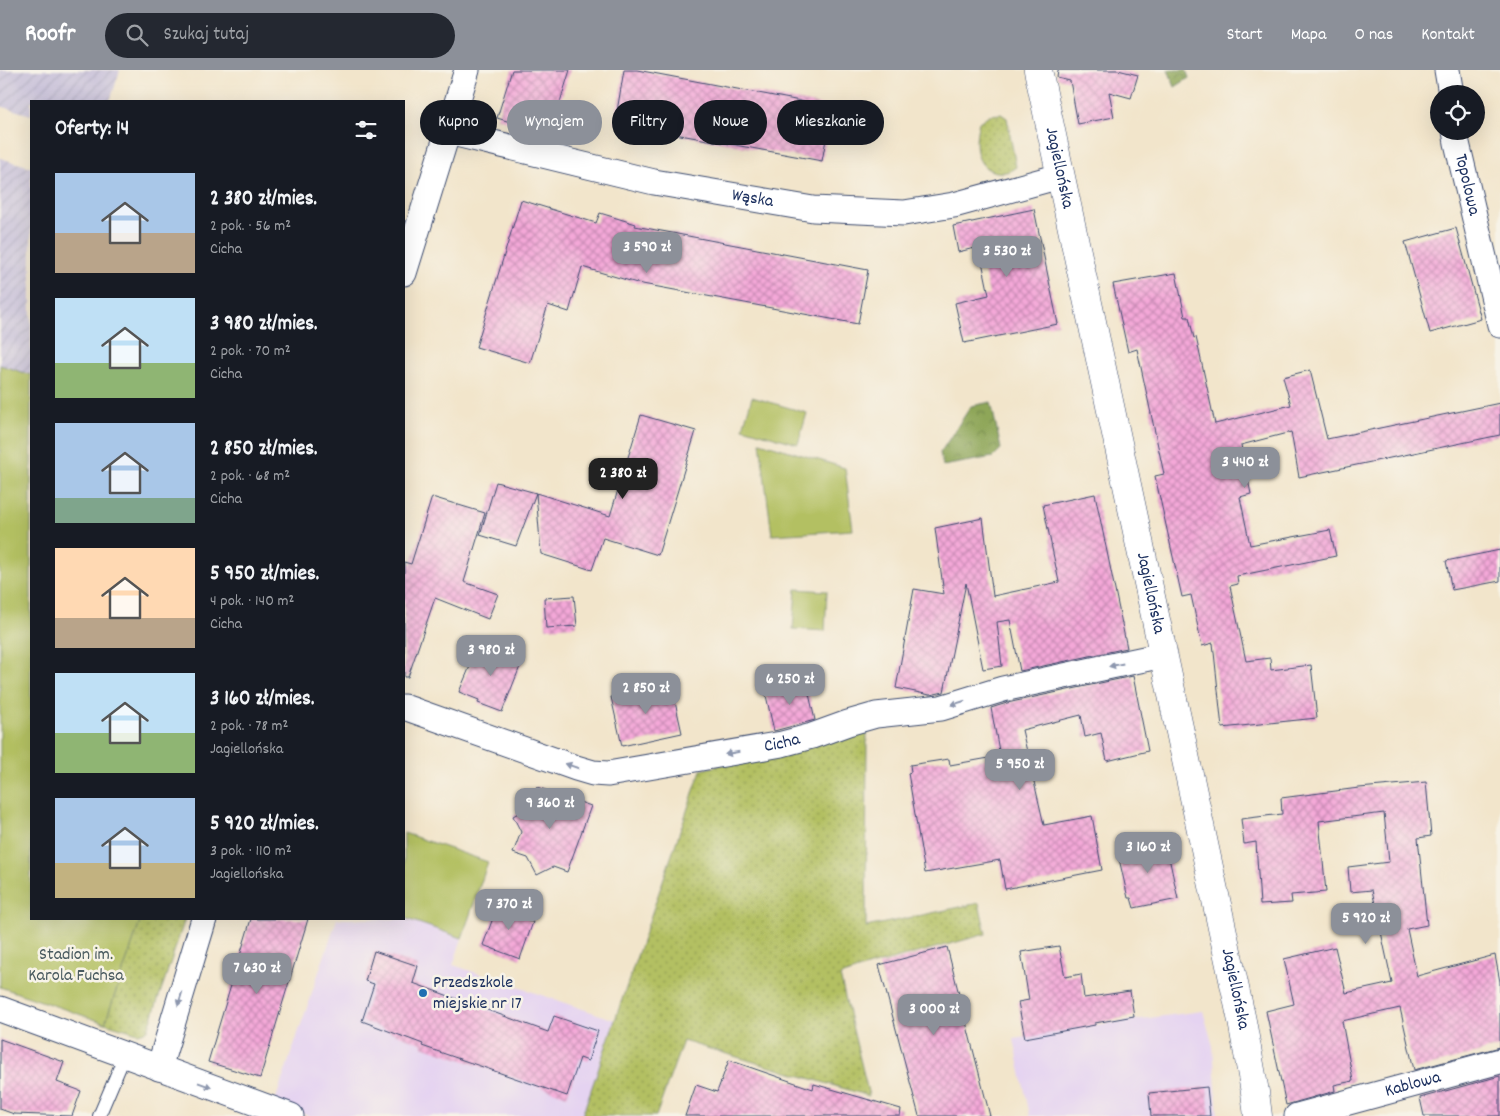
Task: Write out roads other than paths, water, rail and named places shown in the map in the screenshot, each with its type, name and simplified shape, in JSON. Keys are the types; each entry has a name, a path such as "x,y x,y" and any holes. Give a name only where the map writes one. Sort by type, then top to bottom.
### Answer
{"street":[{"path":"458,100 467,70"},
{"name":"Jagiellońska","path":"1038,70 1242,1021 1258,1116"},
{"path":"1447,70 1450,85"},
{"name":"Topolowa","path":"1458,140 1500,325"},
{"name":"Wąska","path":"497,144 654,182 813,208 904,213 954,205 1060,176"},
{"path":"405,269 444,145"},
{"name":"Cicha","path":"405,707 576,768 593,773 608,774 790,742 876,715 942,708 1003,689 1163,654"},
{"path":"159,1068 204,920"},
{"path":"0,1009 291,1116"},
{"name":"Kablowa","path":"1297,1116 1500,1062"}],"lane":[{"path":"99,1116 125,1055"}],"place":[{"name":"Przedszkole miejskie nr 17","path":"423,993"}],"park label":[{"name":"Stadion im. Karola Fuchsa","path":"76,965"}]}
